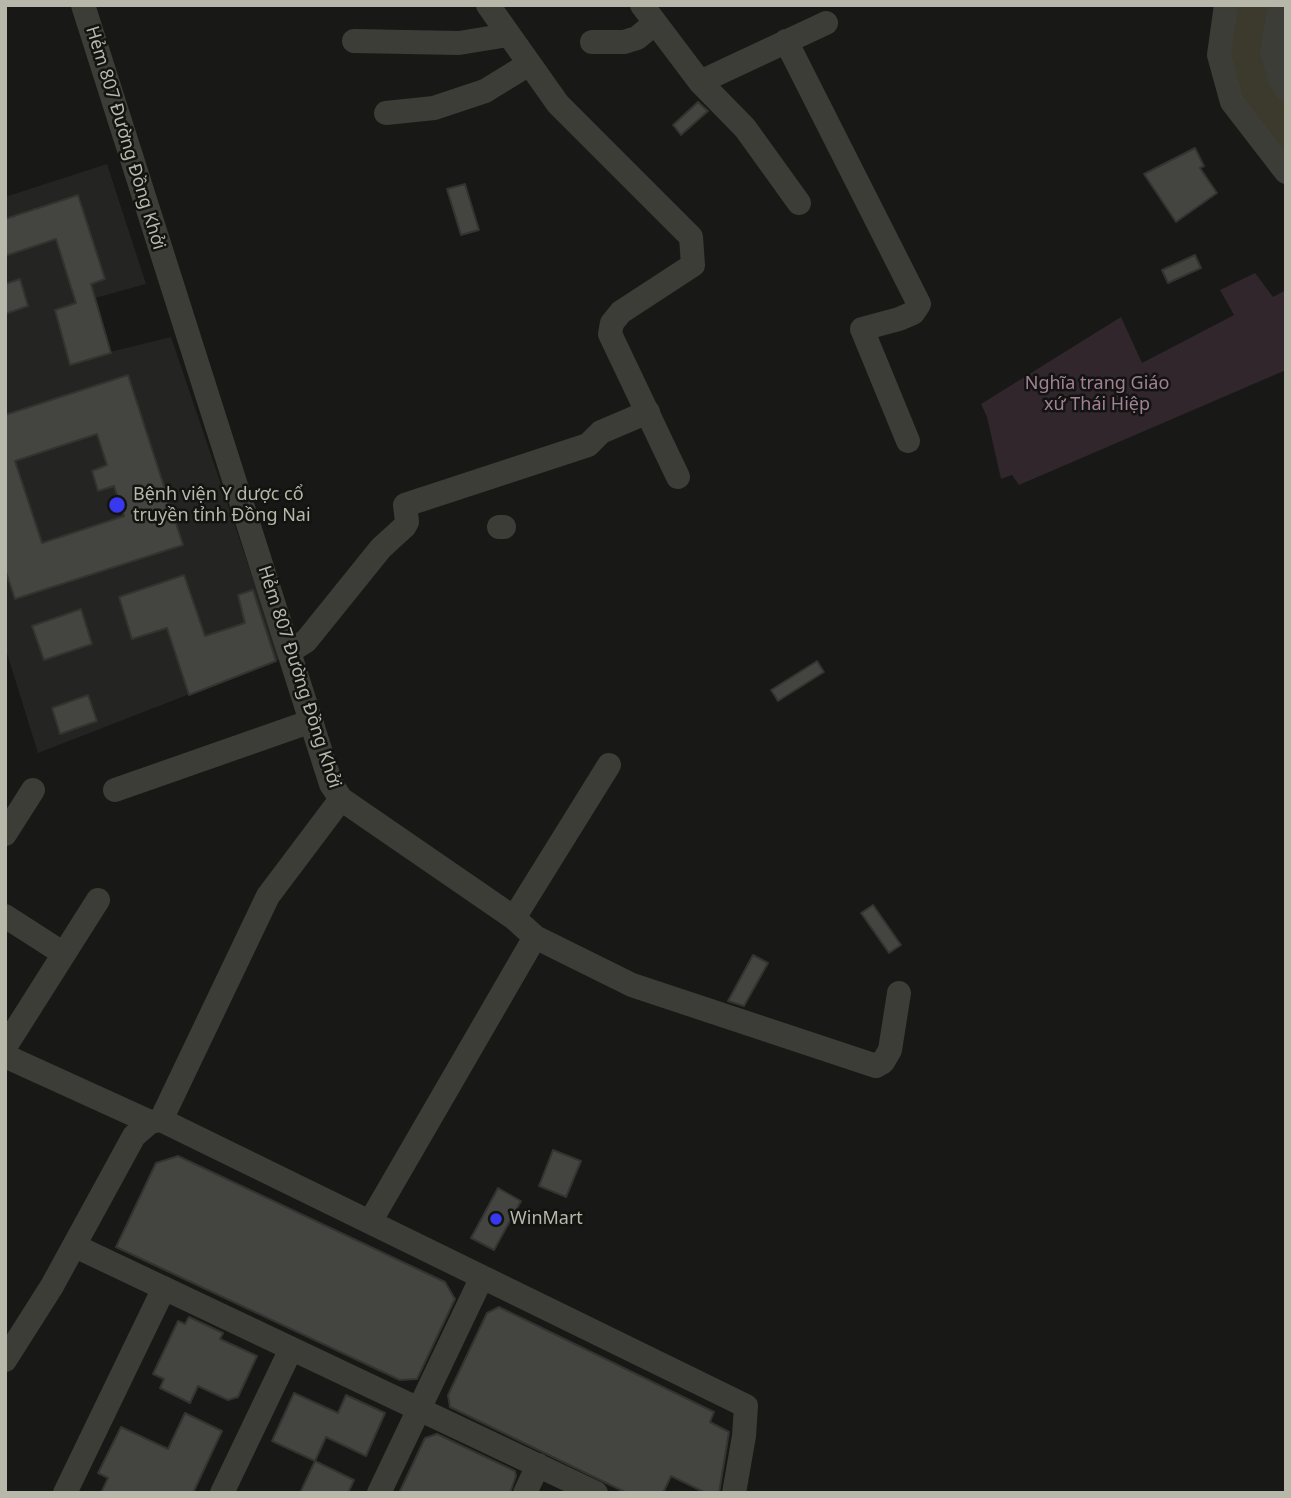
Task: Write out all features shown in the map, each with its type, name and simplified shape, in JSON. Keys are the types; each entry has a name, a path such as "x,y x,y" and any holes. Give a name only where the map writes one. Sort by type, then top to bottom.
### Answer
{"street":[{"name":"Hẻm 807 Đường Đồng Khởi","path":"5,1360 75,1246 130,1143 156,1121 268,897 341,799 331,784 83,5"},
{"path":"488,5 558,104 691,237 693,265 647,293 612,323 613,346 678,477"},
{"path":"1227,5 1219,55 1231,102 1286,172"},
{"path":"1280,5 1272,52 1281,83 1286,89"},
{"path":"592,42 624,42 637,38 649,14 700,82 745,128 799,203"},
{"path":"700,82 826,23"},
{"path":"354,41 459,43 508,35"},
{"path":"786,41 919,304 906,316 862,329 908,441"},
{"path":"386,113 434,108 485,91 529,64"},
{"path":"290,651 306,641 381,548 404,527 407,522 405,506 588,445 601,432 648,412"},
{"path":"115,790 312,721"},
{"path":"514,918 609,765"},
{"path":"5,834 33,790"},
{"path":"341,799 514,918 535,937 632,985 876,1066 883,1062 890,1051 899,993"},
{"path":"5,1047 97,900"},
{"path":"5,916 64,954"},
{"path":"370,1222 535,937"},
{"path":"5,1056 156,1121 370,1222 746,1406 744,1436 734,1493"},
{"path":"75,1246 596,1493"},
{"path":"379,1493 482,1277"},
{"path":"65,1493 164,1288"},
{"path":"222,1493 291,1349"},
{"path":"525,1493 538,1465"}],"shaded area":[{"path":"1233,5 1274,5 1286,98 1286,162 1237,99 1225,55"},
{"name":"Bệnh viện Y dược cổ truyền tỉnh Đồng Nai","path":"107,164 146,284 95,298 110,352 171,337 280,659 38,753 5,647 5,197"}],"green space":[{"name":"Nghĩa trang Giáo xứ Thái Hiệp","path":"1255,273 1273,297 1286,290 1286,370 1019,485 1012,475 1001,479 987,417 981,404 1121,317 1142,363 1234,315 1220,290"}],"building":[{"path":"698,102 708,111 681,135 673,125"},
{"path":"1195,148 1204,166 1200,168 1217,193 1176,222 1144,174"},
{"path":"465,184 479,230 461,235 447,189"},
{"path":"78,195 105,279 91,284 111,353 70,365 55,310 76,303 56,239 5,256 5,219"},
{"path":"1195,255 1201,268 1168,283 1162,270"},
{"path":"20,279 28,306 5,314 5,284"},
{"path":"128,375 183,545 15,599 5,569 5,415","holes":["97,434 107,465 92,471 98,491 114,486 124,516 42,543 15,461"]},
{"path":"184,575 205,636 245,623 238,595 253,590 276,661 189,695 167,628 132,639 119,597"},
{"path":"81,609 92,644 44,660 32,626"},
{"path":"817,661 824,672 778,701 771,690"},
{"path":"88,695 97,721 60,734 52,708"},
{"path":"873,905 901,945 889,953 861,913"},
{"path":"753,955 768,963 744,1006 728,1001"},
{"path":"553,1150 581,1161 566,1197 539,1186"},
{"path":"178,1156 445,1282 455,1299 417,1379 400,1380 116,1247 156,1163"},
{"name":"WinMart","path":"498,1188 521,1201 494,1250 471,1238"},
{"path":"499,1307 714,1412 710,1422 729,1432 719,1493 706,1493 671,1476 663,1493 627,1493 450,1407 448,1395 487,1313"},
{"path":"189,1317 223,1333 220,1339 257,1356 238,1397 228,1400 198,1386 190,1403 160,1388 164,1379 153,1374 178,1321 185,1324"},
{"path":"294,1393 338,1413 346,1395 385,1413 366,1456 326,1437 315,1461 272,1441"},
{"path":"185,1413 222,1431 193,1493 101,1493 108,1478 98,1473 121,1427 168,1449"},
{"path":"437,1434 515,1471 510,1493 399,1493 425,1438"},
{"path":"315,1461 354,1480 348,1493 300,1493"}],"place":[{"name":"Bệnh viện Y dược cổ truyền tỉnh Đồng Nai","path":"117,505"},
{"name":"WinMart","path":"496,1219"}]}
